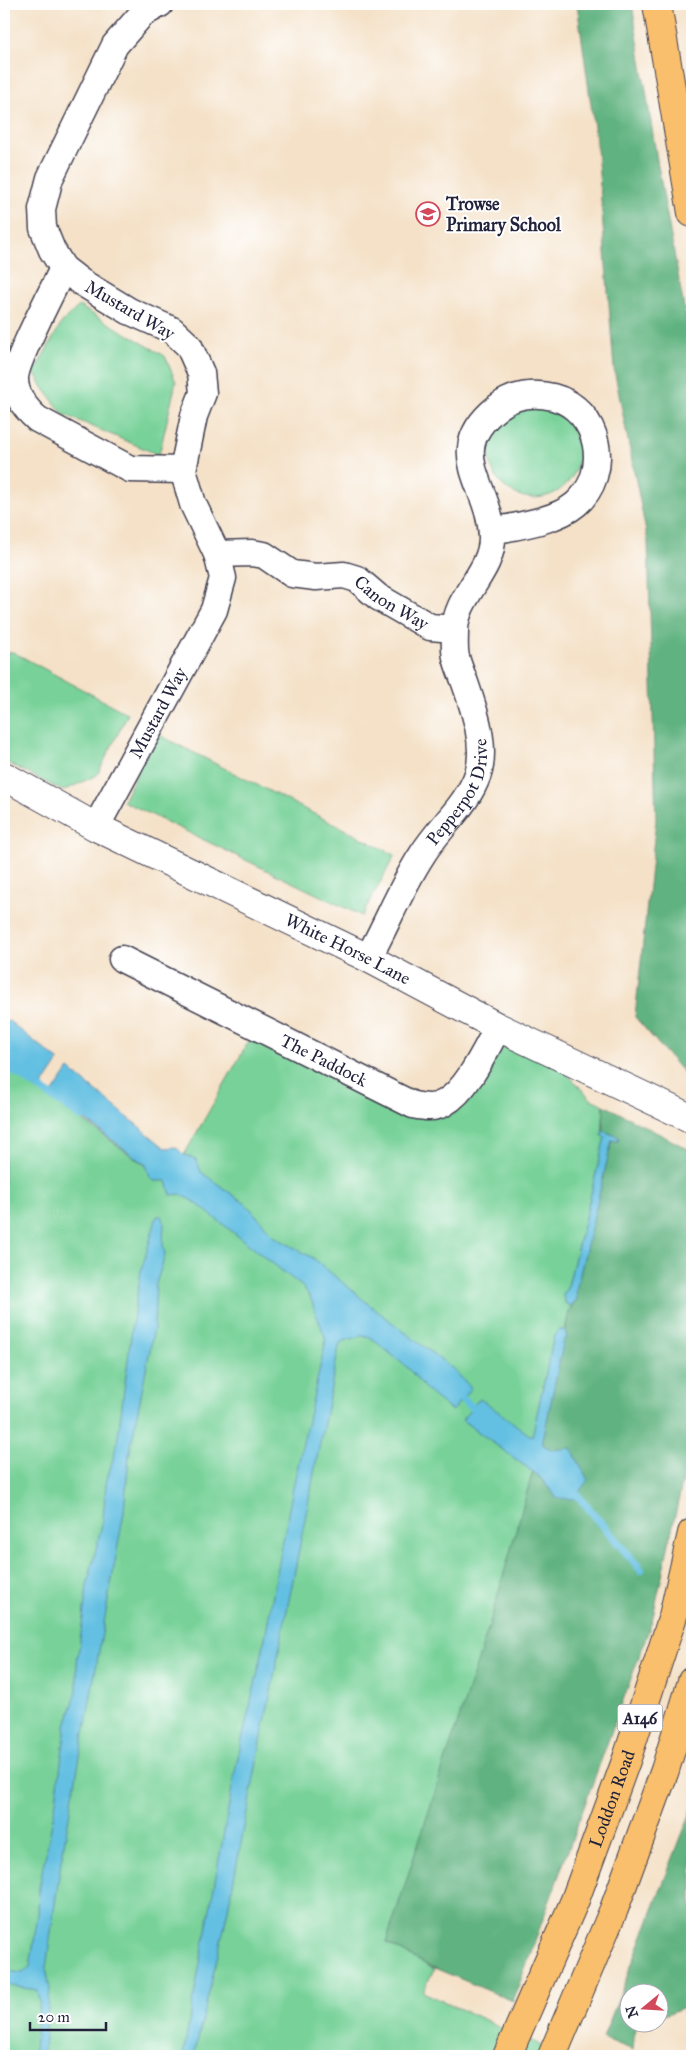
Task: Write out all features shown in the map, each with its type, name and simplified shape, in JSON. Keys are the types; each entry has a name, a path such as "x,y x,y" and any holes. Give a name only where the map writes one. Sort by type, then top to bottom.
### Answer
{"highway":[{"path":"657,4 692,213"},
{"name":"Loddon Road","path":"507,2056 575,1900 627,1758 673,1616 692,1533"},
{"name":"A146","path":"552,2056 599,1949 665,1770 692,1681"}],"street":[{"name":"Mustard Way","path":"96,827 214,610 223,578 217,554 193,504 183,470 194,416 204,393 200,373 189,346 172,330 129,310 81,282 63,268 52,250 43,228 42,209 50,178 115,45 142,14 160,4"},
{"path":"63,268 21,357 15,378 18,391 13,406 26,409 37,419 130,469 183,470"},
{"name":"Pepperpot Drive","path":"368,958 422,854 448,824 478,774 481,754 478,730 456,657 454,629 456,615 491,551 492,531 489,511 471,464 470,450 474,436 489,414 513,398 540,394 568,403 580,412 589,424 595,437 598,452 597,467 593,481 586,494 576,504 563,512 492,531"},
{"name":"Canon Way","path":"217,554 252,553 264,555 292,574 316,577 344,575 357,579 378,597 430,627 454,629"},
{"name":"White Horse Lane","path":"4,776 96,827 368,958 498,1027 692,1119"},
{"name":"The Paddock","path":"122,959 413,1105 429,1108 444,1103 458,1092 498,1027"}],"green space":[{"path":"577,4 632,4 658,166 692,351 692,1078 688,1078 635,1017 656,820 648,542 614,369 597,148"},
{"path":"79,306 165,356 176,382 159,455 63,414 34,372 62,322"},
{"path":"534,408 551,411 566,421 576,436 579,453 576,470 566,485 551,495 534,498 517,495 502,485 492,470 489,453 492,436 502,421 517,411"},
{"path":"13,652 128,714 97,775 63,791 4,761 4,653"},
{"path":"157,734 395,855 362,916 123,801"},
{"path":"254,1032 419,1116 496,1039 559,1065 591,1099 604,1105 602,1135 605,1137 568,1286 563,1296 566,1304 571,1306 565,1330 560,1330 554,1336 532,1438 462,1420 533,1471 490,1626 386,1943 434,1969 423,1992 565,2056 4,2056 4,1070 14,1071 167,1181 184,1155"},
{"path":"604,1105 692,1151 692,1438 652,1621 513,2001 425,1964 386,1943 489,1626 533,1471 557,1498 552,1450 542,1444 564,1339 567,1339 567,1318 577,1299 576,1291 612,1140 618,1141 619,1137 603,1131"},
{"path":"692,1809 692,1998 690,2005 668,2014 668,1982 625,1982"},
{"path":"618,1999 618,2032 635,2032 633,2050 603,2038"}],"water":[{"path":"9,1021 59,1061 41,1088 14,1071 4,1070 4,1022"},
{"path":"69,1069 165,1148 176,1147 184,1155 196,1159 201,1172 247,1205 275,1237 313,1258 377,1311 453,1369 471,1388 452,1411 428,1392 408,1368 370,1337 361,1336 341,1342 225,1924 194,2056 183,2056 237,1761 261,1659 293,1487 326,1340 310,1297 304,1288 192,1200 180,1194 171,1195 167,1181 154,1181 150,1177 146,1165 51,1095"},
{"path":"603,1131 619,1137 618,1141 612,1140 576,1291 577,1299 571,1306 566,1304 563,1296 568,1286 605,1137 602,1136"},
{"path":"157,1216 161,1216 164,1222 163,1244 165,1255 156,1284 154,1329 129,1456 124,1512 61,1861 46,1968 50,1989 43,2056 33,2056 40,2000 37,1990 4,1985 4,1971 23,1973 30,1967 38,1915 39,1887 55,1808 66,1725 77,1691 77,1663 87,1586 103,1520 106,1483 117,1444 141,1271"},
{"path":"560,1330 565,1330 567,1339 564,1340 542,1444 552,1450 571,1448 588,1480 574,1499 557,1498 540,1477 462,1420 480,1398 532,1437 554,1336"}],"waterway":[{"path":"4,1064 82,1117"},
{"path":"455,1393 479,1413"},
{"path":"570,1489 641,1570"}],"place":[{"name":"Trowse Primary School","path":"428,214"}]}
